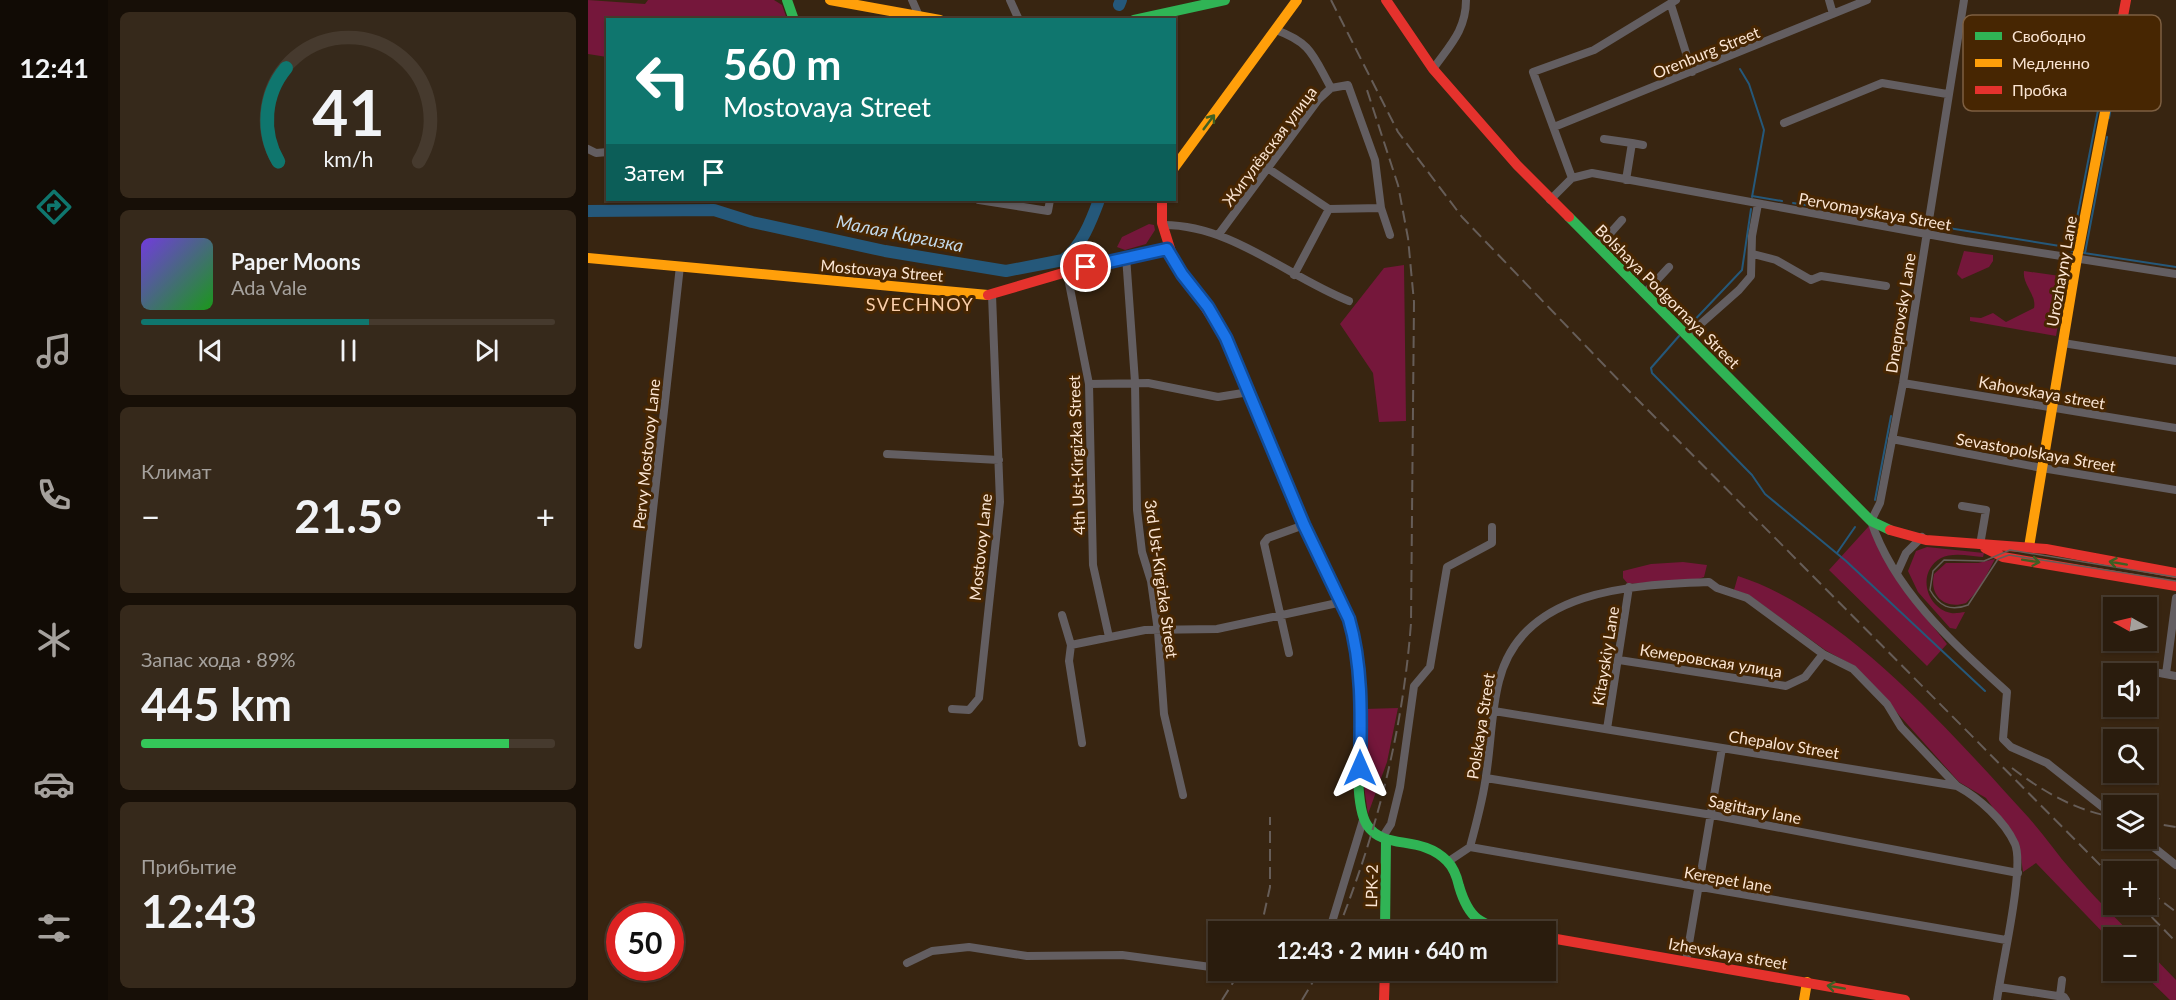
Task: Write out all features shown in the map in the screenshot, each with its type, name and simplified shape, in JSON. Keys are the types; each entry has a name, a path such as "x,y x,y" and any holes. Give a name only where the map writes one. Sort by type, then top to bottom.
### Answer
{"main road":[{"path":"787,0 793,18"},
{"path":"830,0 915,18"},
{"path":"1143,18 1225,0"},
{"path":"1284,0 1286,14"},
{"path":"1176,165 1297,0"},
{"name":"Bolshaya Podgornaya Street","path":"1386,0 1433,69 1550,200 1646,293 1872,521 1896,534 1978,545 2029,547 2176,573"},
{"name":"Urozhayny Lane","path":"2123,15 2126,0"},
{"name":"Urozhayny Lane","path":"2029,547 2077,258 2105,111"},
{"path":"1162,201 1167,249 1182,274 1217,321 1304,525 1342,602 1354,635 1357,659 1360,785 1364,817 1372,831 1384,840 1437,850 1451,865 1470,914 1476,921"},
{"name":"Mostovaya Street","path":"588,258 992,295 1126,256 1167,249"},
{"name":"Bolshaya Podgornaya Street","path":"1978,545 2003,557 2176,586"},
{"path":"2003,557 2003,550 2007,545"},
{"name":"LPK-2","path":"1384,840 1385,921"},
{"name":"Izhevskaya street","path":"1556,939 1905,1000"},
{"path":"1384,1000 1385,981"},
{"path":"1804,1000 1807,982"}],"street":[{"path":"912,0 920,18"},
{"path":"1010,0 1018,18"},
{"path":"1433,69 1460,33 1466,18 1466,0"},
{"path":"1829,0 1833,14"},
{"name":"Orenburg Street","path":"1554,127 1867,0"},
{"name":"Dneprovsky Lane","path":"1872,521 1880,503 1903,383 1947,94 1964,0"},
{"path":"1550,200 1572,178 1533,72 1594,50 1674,2 1692,72"},
{"path":"1276,30 1298,38 1309,48 1330,88"},
{"path":"1784,123 1882,83 1947,94"},
{"name":"Жигулёвская улица","path":"1219,234 1318,100 1330,88 1348,85 1375,160 1381,208"},
{"path":"1604,139 1643,145"},
{"path":"1626,180 1632,144"},
{"path":"588,148 596,153 606,152"},
{"path":"1269,169 1329,208 1381,208 1390,235"},
{"name":"Pervomayskaya Street","path":"1572,178 1587,173 2176,274"},
{"path":"985,201 1048,211 1050,201"},
{"path":"1687,336 1739,290 1751,276 1752,236 1758,204"},
{"path":"1294,275 1329,208"},
{"path":"1598,247 1622,220"},
{"path":"1164,225 1188,226 1219,234 1294,275 1350,301"},
{"path":"1753,254 1776,260 1811,280 1821,276 1886,286"},
{"name":"3rd Ust-Kirgizka Street","path":"1126,256 1134,382 1137,510 1142,552 1151,581 1158,631 1164,714 1183,795"},
{"name":"Pervy Mostovoy Lane","path":"638,645 680,266"},
{"path":"1646,293 1669,267"},
{"name":"4th Ust-Kirgizka Street","path":"1068,273 1089,384 1093,565 1109,637"},
{"name":"Mostovoy Lane","path":"952,709 969,710 979,698 1000,502 992,295"},
{"path":"2063,343 2176,361"},
{"path":"1089,384 1134,382 1164,385 1218,397 1249,392"},
{"name":"Kahovskaya street","path":"1903,383 2176,429"},
{"name":"Sevastopolskaya Street","path":"1892,439 2042,468 2176,490"},
{"path":"887,454 999,460"},
{"path":"1962,506 1986,510 1978,545"},
{"path":"1872,521 1879,544 1897,573 1951,641 2007,692 2003,739 2011,747 2047,763 2103,807"},
{"path":"1289,653 1264,543 1268,538 1304,525"},
{"path":"1384,840 1395,808 1414,686 1430,667 1447,567 1492,543 1492,527"},
{"path":"1897,573 1906,553 1922,537"},
{"name":"Polskaya Street","path":"1470,847 1486,778 1499,681 1509,653 1524,633 1551,612 1593,595 1629,587 1709,582 1718,588 1747,597 1823,654 1853,669 1887,704 1901,727 1957,786"},
{"name":"Kitayskiy Lane","path":"1606,729 1619,660 1629,587"},
{"path":"2166,674 2176,598"},
{"path":"1071,645 1145,630 1216,629 1342,602"},
{"path":"1062,615 1071,645 1069,661 1082,743"},
{"name":"Кемеровская улица","path":"1619,660 1786,687 1805,677 1823,654"},
{"path":"2157,672 2176,676"},
{"name":"Chepalov Street","path":"1494,711 1957,786 1983,801 2015,844 2018,873 1997,1000"},
{"path":"1686,961 1722,748"},
{"name":"Sagittary lane","path":"1486,778 1712,815 2018,873"},
{"path":"1332,921 1364,817"},
{"path":"1451,865 1470,847"},
{"name":"Kerepet lane","path":"1470,847 2006,940"},
{"path":"2156,849 2176,865"},
{"path":"907,963 932,951 969,947 1027,956 1122,955 1208,967"},
{"path":"1999,987 2063,998 2062,980"}],"shaded area":[{"path":"588,0 645,4 648,0 774,0 782,5 787,18 606,18 606,57 588,54"},
{"path":"1149,224 1154,225 1155,230 1146,244 1125,250 1117,247 1122,237"},
{"path":"1964,251 1993,255 1993,261 1989,267 1962,279 1957,274"},
{"path":"1404,265 1406,421 1379,422 1373,373 1340,324 1384,268"},
{"path":"2024,271 2067,277 2059,307 2061,308 2056,336 1970,321 1970,317 1981,318 1993,313 2006,322 2034,308"},
{"path":"1869,526 1893,573 1947,644 1927,666 1829,570"},
{"path":"1927,547 1984,553 1983,557 1945,556 1933,564 1928,572 1927,589 1935,604 1951,613 1965,612 1956,629 1950,628 1918,592 1908,571 1916,551"},
{"path":"1995,559 1979,589 1966,603 1951,605 1936,595 1934,574 1946,563 1978,563"},
{"path":"1683,562 1707,565 1704,577 1628,584 1623,578 1623,571 1651,564"},
{"path":"1738,576 1779,593 1819,617 1858,646 1896,679 1967,750 2029,818 2079,880 2103,904 2103,915 2113,915 2124,927 2103,927 2103,933 2036,863 2023,872 2019,844 1986,798 1959,782 1856,667 1825,650 1749,595 1734,590"},
{"path":"1398,708 1387,762 1368,814 1364,786 1364,709"},
{"path":"2157,960 2176,980 2176,1000 2170,1000 2150,981 2157,981"}],"waterway":[{"name":"Малая Киргизка","path":"1119,5 1121,0"},
{"path":"1740,69 1749,84 1764,130 1752,197"},
{"path":"2071,249 2098,111"},
{"path":"2109,118 2110,111"},
{"path":"2085,253 2107,137"},
{"path":"1752,196 1782,201"},
{"name":"Малая Киргизка","path":"588,211 714,210 752,222 885,251 1006,271 1063,260 1080,241 1099,201"},
{"path":"1793,203 2066,247 2072,251"},
{"path":"1687,328 1742,270 1751,209"},
{"path":"2084,253 2176,267"},
{"path":"1679,336 1651,368 1652,373 1752,475 1765,494 1846,561 1985,691"},
{"path":"1875,500 1891,416"},
{"path":"1837,553 1855,527"}],"tram line":[{"path":"2176,577 2010,550 1984,561 1944,560 1933,571 1930,590 1941,604 1950,608 1968,605 1998,559 2009,555 2176,581"}],"railway":[{"path":"1331,0 1398,132 1462,217 1629,391 2103,868"},
{"path":"1341,921 1364,857 1386,780 1402,702 1411,623 1414,302 1408,238 1398,185 1366,87"},
{"path":"2012,768 2035,785 2060,799 2103,815"},
{"path":"1262,921 1270,887 1270,817"},
{"path":"2157,824 2176,827"},
{"path":"2157,897 2176,912"},
{"path":"2150,915 2176,942"},
{"path":"1222,1000 1234,981"},
{"path":"1302,1000 1313,981"}],"traffic: fast":[{"path":"787,0 793,18"},
{"path":"1143,18 1225,0"},
{"path":"1569,217 1871,521 1890,530"},
{"path":"1327,572 1349,619 1356,644 1360,670 1359,794 1367,825 1383,838 1426,848 1447,861 1456,876 1467,906 1480,921"},
{"path":"1385,921 1386,841"}],"traffic: slow":[{"path":"830,0 929,18"},
{"path":"1176,165 1297,0"},
{"path":"2029,547 2077,258 2105,111"},
{"path":"588,258 988,295"},
{"path":"1804,1000 1807,982"}],"traffic: jam":[{"path":"1386,0 1433,69 1517,165 1569,217"},
{"path":"2123,15 2126,0"},
{"path":"1162,201 1162,223 1173,258 1224,336 1303,523 1327,572"},
{"path":"988,295 1104,261 1167,249"},
{"path":"1890,530 1926,540 2046,549 2176,573"},
{"path":"1985,548 2003,557 2176,586"},
{"path":"1556,939 1905,1000"},
{"path":"1384,1000 1385,981"}],"district":[{"name":"SVECHNOY","path":"920,304"}],"route":[{"path":"1086,267 1126,256 1167,249 1174,263 1217,321 1304,525 1349,619 1354,635 1360,688 1360,768"}]}
